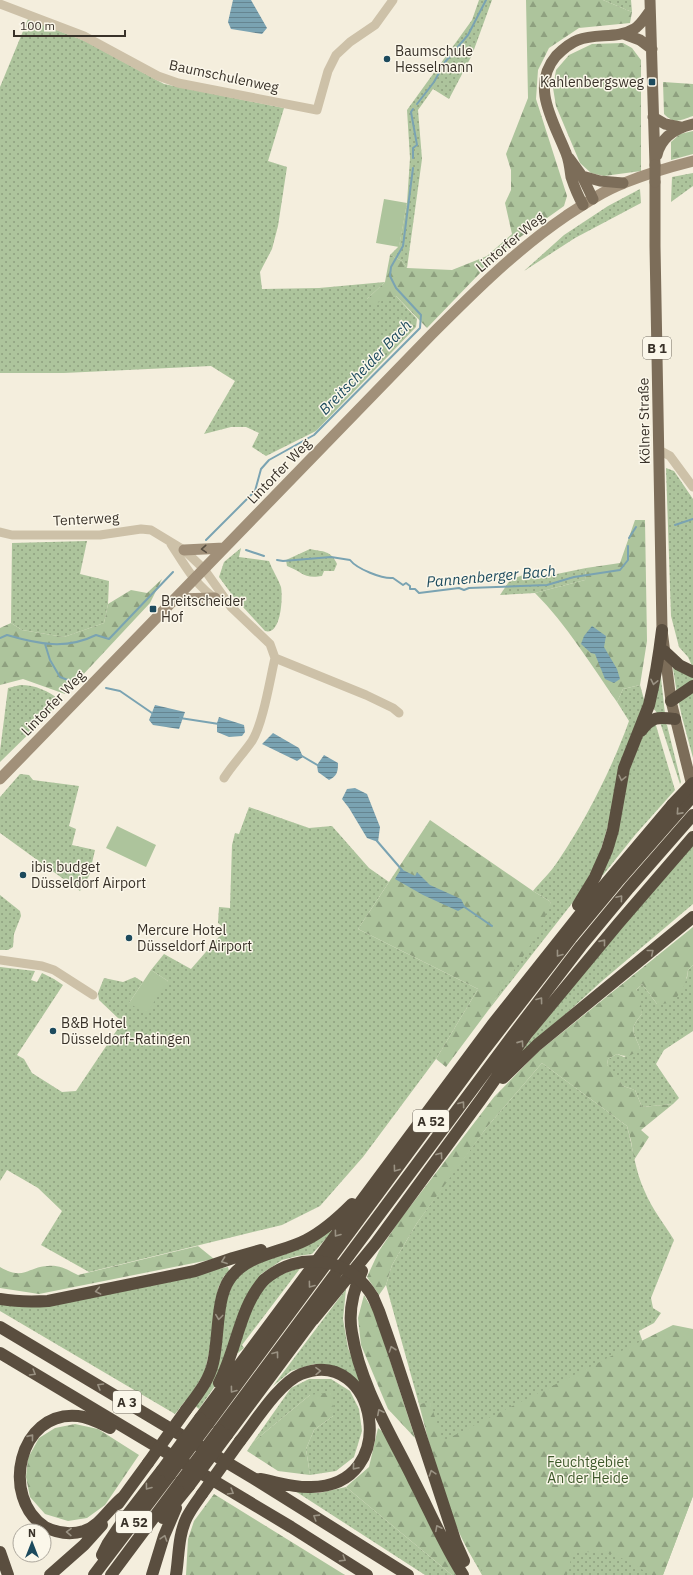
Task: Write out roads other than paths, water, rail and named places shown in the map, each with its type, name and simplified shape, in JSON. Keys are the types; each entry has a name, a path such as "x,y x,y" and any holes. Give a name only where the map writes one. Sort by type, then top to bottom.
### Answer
{"highway":[{"path":"552,948 565,922 590,887 607,850 613,830 627,758 650,699 657,668 662,630"},
{"path":"664,651 679,665 693,672"},
{"path":"670,701 693,686"},
{"path":"634,741 644,726 653,719 662,717 674,719"},
{"path":"204,1418 368,1192 492,1025 552,948 693,782"},
{"name":"A 52","path":"111,1575 176,1478 204,1418 571,938 620,879 693,796"},
{"name":"A 52","path":"96,1572 176,1478 223,1433 516,1031 581,946 693,815"},
{"path":"223,1433 376,1243 526,1035 618,924 693,837"},
{"path":"482,1098 537,1045 693,917"},
{"path":"313,1320 433,1143"},
{"path":"50,1575 93,1536 202,1388 212,1369 222,1298 229,1279 248,1262 289,1247 319,1233 368,1192"},
{"path":"376,1243 355,1285 352,1300 350,1313 356,1355 377,1406 463,1575"},
{"path":"0,1298 15,1302 48,1300 195,1272 248,1254 268,1249 289,1247"},
{"path":"204,1418 230,1360 249,1301 264,1280 278,1270 292,1264 306,1261 332,1263 349,1272 360,1280 373,1297 456,1543 470,1575"},
{"name":"A 3","path":"0,1327 253,1478 408,1575"},
{"name":"A 3","path":"0,1353 291,1527 367,1575"},
{"path":"176,1575 184,1524 192,1508 240,1441 284,1386 300,1374 311,1371 330,1372 347,1379 362,1396 367,1406 371,1426 368,1444 362,1459 348,1475 325,1486 312,1487 297,1486 253,1478"},
{"path":"123,1497 91,1528 74,1533 56,1531 40,1524 33,1518 20,1501 15,1484 18,1460 26,1442 37,1430 53,1420 67,1416 84,1417 117,1431 138,1436"},
{"path":"58,1575 98,1542 135,1505 176,1478"},
{"path":"120,1575 162,1519 176,1478"},
{"path":"152,1575 173,1512 176,1478"},
{"path":"96,1572 105,1549 135,1505"},
{"path":"0,1552 8,1575"}],"main road":[{"path":"624,34 639,26 650,6"},
{"name":"Kölner Straße","path":"650,6 655,165 655,246 662,630 670,701 693,790"},
{"path":"583,205 572,178 566,154 546,105 544,89 547,73 553,60 562,50 576,40 591,36 624,34 640,40 652,49"},
{"path":"654,117 665,124 680,127 693,124"},
{"path":"655,165 658,151 662,142 680,127"},
{"path":"566,154 582,176 593,199 623,184 668,167 693,161"},
{"path":"582,176 594,180 623,184"},
{"name":"Lintorfer Weg","path":"0,779 466,300 521,250 593,199"},
{"path":"184,550 224,548"},
{"path":"175,599 215,598"}],"street":[{"name":"Baumschulenweg","path":"0,4 84,36 158,76 178,83 317,110 328,71 336,54 350,42 375,25 394,0"},
{"path":"659,450 670,456 693,486"},
{"name":"Tenterweg","path":"0,532 12,535 100,535 146,529 156,532 184,550 204,569"},
{"name":"Tenterweg","path":"170,542 195,579"},
{"path":"204,569 231,607 270,644 275,658 258,729 252,741 233,764 224,778"},
{"path":"195,579 215,598 231,607"},
{"path":"275,658 366,695 393,708 399,713"},
{"path":"0,960 42,966 54,970 93,996"}],"water":[{"path":"233,0 251,0 267,28 262,34 231,29 228,22"},
{"path":"592,626 606,636 604,647 617,669 620,679 614,683 605,679 595,654 591,653 581,644 584,636"},
{"path":"155,705 185,712 179,729 153,725 149,720"},
{"path":"219,717 244,725 245,732 242,736 229,737 217,732"},
{"path":"273,733 299,748 303,757 297,761 262,744"},
{"path":"324,755 338,763 338,769 334,777 329,780 318,772 317,765"},
{"path":"355,788 367,794 380,827 378,842 367,838 342,799 347,789"},
{"path":"401,869 415,876 417,872 430,885 461,899 465,907 458,911 423,895 395,879"}],"waterway":[{"name":"Breitscheider Bach","path":"417,104 434,82 445,62 468,35 486,0"},
{"name":"Breitscheider Bach","path":"413,109 411,112 417,145 413,148 413,158"},
{"name":"Breitscheider Bach","path":"206,540 255,491 261,469 269,460 314,435 420,328 421,315 396,288 390,276 391,267 403,246 413,168"},
{"name":"Pannenberger Bach","path":"675,525 693,519"},
{"name":"Pannenberger Bach","path":"629,538 636,527"},
{"name":"Pannenberger Bach","path":"277,560 283,561 331,557 350,560 358,567 370,573 393,578 403,585 406,583 410,586 410,589 415,589 419,593 459,588 464,590 469,588 547,585 574,577 620,570 628,560 628,546"},
{"name":"Pannenberger Bach","path":"246,550 264,556"},
{"name":"Breitscheider Bach","path":"0,638 7,635 30,641 52,644 74,643 96,635 109,639 173,572"},
{"path":"45,644 50,660 60,677 73,682"},
{"path":"106,688 120,691 152,713"},
{"path":"180,718 219,724"},
{"path":"302,756 319,766"},
{"path":"377,841 402,870"},
{"path":"463,906 492,926"}],"place":[{"name":"Baumschule Hesselmann","path":"387,59"},
{"name":"Kahlenbergsweg","path":"652,82"},
{"name":"Breitscheider Hof","path":"153,609"},
{"name":"ibis budget Düsseldorf Airport","path":"23,875"},
{"name":"Mercure Hotel Düsseldorf Airport","path":"129,938"},
{"name":"B&B Hotel Düsseldorf-Ratingen","path":"53,1031"}],"park label":[{"name":"Feuchtgebiet An der Heide","path":"588,1470"}]}
